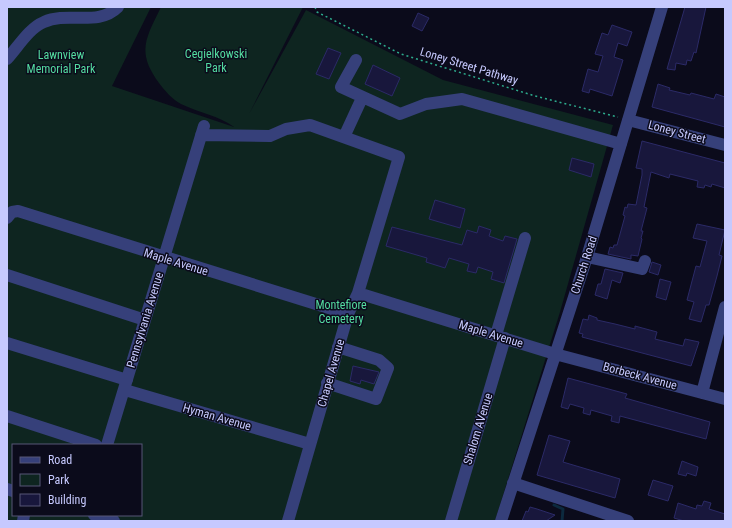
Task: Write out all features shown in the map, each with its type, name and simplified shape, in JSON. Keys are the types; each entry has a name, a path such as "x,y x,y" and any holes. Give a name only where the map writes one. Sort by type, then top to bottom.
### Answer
{"street":[{"path":"7,59 33,29 44,22 58,18 93,18 112,14 118,7"},
{"name":"Church Road","path":"501,521 587,257 662,7"},
{"path":"356,60 341,87 362,98 400,114 426,104 462,99 621,144"},
{"path":"344,137 362,98"},
{"name":"Loney Street","path":"628,120 725,145"},
{"name":"Pennsylvania Avenue","path":"108,444 203,130 270,136 286,129 310,125 344,137"},
{"name":"Chapel Avenue","path":"288,521 327,383 348,314 358,293 398,157 344,137"},
{"name":"Maple Avenue","path":"7,218 12,212 18,211 164,258 348,314"},
{"name":"Shalom AVenue","path":"451,521 525,238"},
{"path":"587,257 642,269 645,261"},
{"path":"7,275 146,320"},
{"name":"Maple Avenue","path":"358,293 555,354"},
{"path":"702,393 725,307"},
{"name":"Hyman Avenue","path":"7,343 126,385 310,444"},
{"path":"327,383 376,399 388,368 378,360 338,347"},
{"name":"Borbeck Avenue","path":"555,354 725,399"},
{"path":"7,416 93,444"},
{"path":"514,483 628,521"},
{"path":"97,516 114,521"}],"path":[{"name":"Loney Street Pathway","path":"314,7 317,12 401,54 535,96 628,120"}],"green space":[{"name":"Montefiore Cemetery","path":"7,7 151,7 112,86 234,127 222,120 187,107 178,102 164,89 152,72 146,54 146,45 151,28 161,7 303,7 249,114 306,10 443,80 613,125 560,312 495,521 7,521"}],"building":[{"path":"685,7 706,7 696,53 694,52 691,61 687,60 686,65 676,63 675,70 667,69"},
{"path":"418,13 429,18 422,31 412,26"},
{"path":"612,25 632,32 627,46 618,43 614,57 623,60 612,96 590,89 589,93 582,91 588,69 598,72 603,56 595,54 602,33 608,35"},
{"path":"328,48 341,53 329,79 316,74"},
{"path":"373,65 400,78 392,96 365,84"},
{"path":"658,84 670,88 669,90 690,95 691,93 714,99 716,94 725,97 725,127 652,107"},
{"path":"642,141 725,163 725,188 712,184 711,187 705,185 704,188 697,187 698,181 670,174 669,178 651,172 644,207 647,208 641,231 643,231 642,239 638,256 631,255 631,259 608,254 610,247 613,248 614,245 617,245 625,216 623,215 625,207 627,208 628,204 636,205 642,169 636,168"},
{"path":"572,158 594,164 591,177 569,170"},
{"path":"435,200 465,209 460,228 429,219"},
{"path":"697,224 725,230 719,255 722,256 717,276 709,305 706,305 701,322 689,319 694,302 687,300 696,266 700,267 707,241 693,238"},
{"path":"479,226 491,230 489,236 503,241 505,236 517,239 504,283 491,279 493,272 478,267 476,273 467,271 469,264 449,258 445,268 426,262 427,258 386,246 392,227 462,245 467,230 477,233"},
{"path":"652,262 661,265 658,275 649,272"},
{"path":"605,269 623,273 620,283 612,280 607,299 595,295 598,284 601,284"},
{"path":"660,279 671,282 666,300 656,297"},
{"path":"589,315 597,318 597,320 635,329 635,326 657,332 655,339 683,346 685,339 699,342 691,366 582,337 583,334 579,333 583,319 588,320"},
{"path":"353,366 379,372 374,384 361,380 360,384 350,381"},
{"path":"568,378 627,394 625,398 710,422 706,439 620,416 619,423 611,421 612,416 591,410 590,415 583,413 584,408 570,404 568,409 561,407"},
{"path":"549,435 570,441 563,462 620,479 615,498 537,475"},
{"path":"682,461 698,467 696,476 687,473 686,476 678,474"},
{"path":"653,480 673,486 668,501 648,495"},
{"path":"704,501 711,503 709,509 725,514 725,521 684,521 674,518 678,503 696,509 697,505 702,506"},
{"path":"530,507 555,515 546,521 522,521 526,511 528,512"}],"waterway":[{"path":"554,505 563,509 562,521"}],"park label":[{"name":"Cegielkowski Park","path":"216,61"},
{"name":"Lawnview Memorial Park","path":"61,62"}]}
